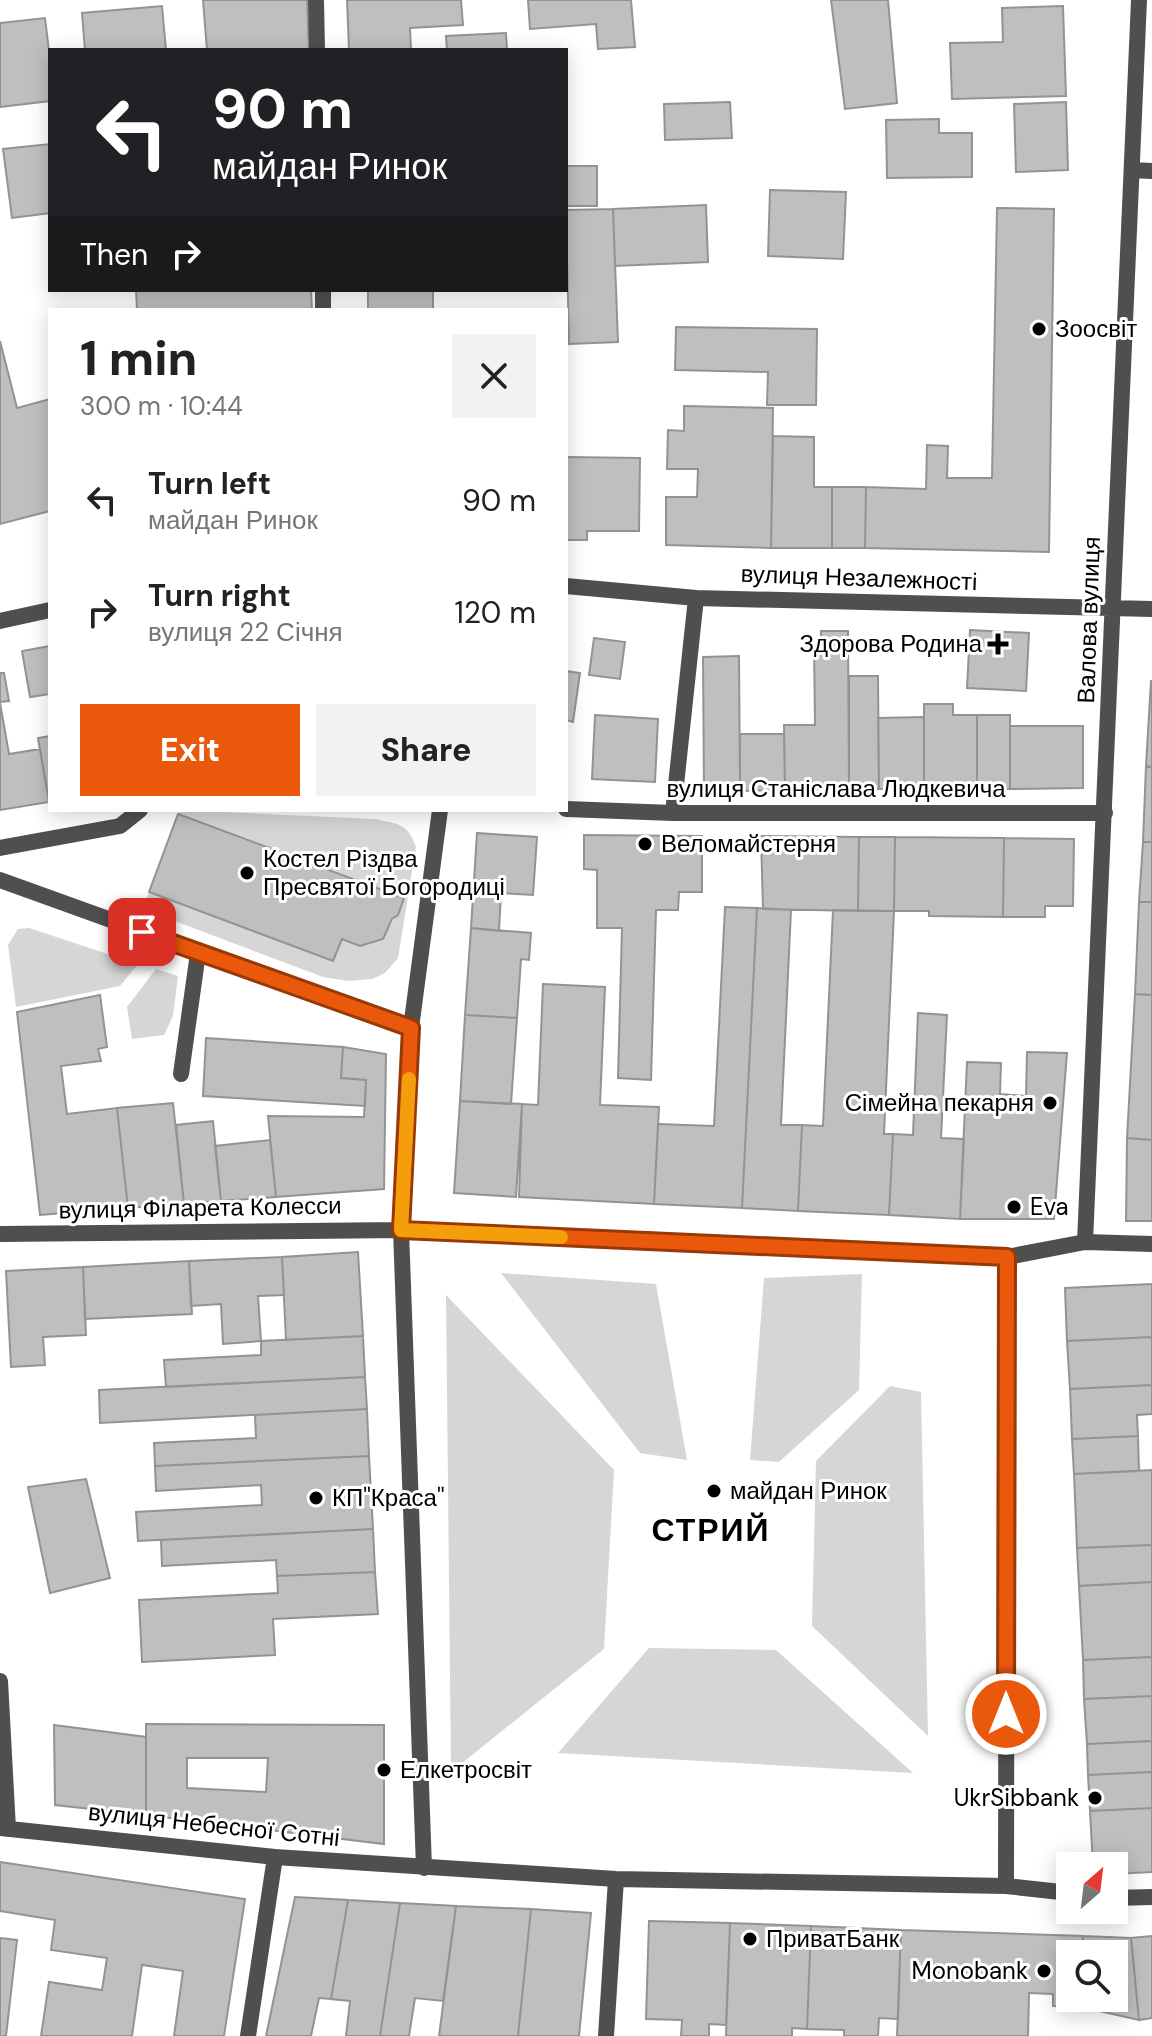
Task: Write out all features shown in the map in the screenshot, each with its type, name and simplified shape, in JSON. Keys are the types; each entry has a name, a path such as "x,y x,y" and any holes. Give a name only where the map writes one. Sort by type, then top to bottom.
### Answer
{"street":[{"path":"316,0 317,48"},
{"name":"Валова вулиця","path":"1085,1242 1139,0"},
{"path":"1132,170 1152,171"},
{"name":"вулиця Незалежності","path":"568,586 696,598 1152,609"},
{"path":"673,813 696,598"},
{"path":"0,621 48,610"},
{"name":"вулиця Станіслава Людкевича","path":"568,809 673,813 1105,813"},
{"path":"0,848 120,826 138,812"},
{"path":"440,812 411,1028 401,1230 424,1868 616,1879 1006,1886 1056,1891"},
{"path":"0,880 411,1028"},
{"path":"181,1074 198,953"},
{"path":"401,1230 1007,1257 1085,1242 1152,1244"},
{"name":"вулиця Філарета Колесси","path":"0,1234 401,1230"},
{"path":"1006,1886 1007,1257"},
{"path":"0,1681 4,1828"},
{"name":"вулиця Небесної Сотні","path":"4,1828 275,1857 424,1868"},
{"path":"248,2036 275,1857"},
{"path":"606,2036 616,1879"},
{"path":"1128,1898 1152,1897"}],"shaded area":[{"path":"223,812 375,819 406,829 416,847 398,958 385,973 372,979 348,981 323,977 143,909 149,892 333,961 342,939 360,946 383,939 402,904 404,898 178,814"},
{"path":"29,928 138,964 120,986 16,1007 8,945 18,929"},
{"path":"156,969 178,976 173,1016 164,1035 132,1039 127,1007"},
{"path":"501,1273 656,1284 687,1460 640,1453"},
{"path":"862,1274 859,1390 779,1462 750,1460 764,1278"},
{"path":"446,1295 614,1470 604,1649 451,1772"},
{"path":"890,1386 921,1392 928,1736 812,1626 816,1461"},
{"path":"649,1648 776,1650 913,1773 558,1753"}],"building":[{"path":"203,0 307,0 309,48 207,48"},
{"path":"347,0 461,0 463,25 410,28 411,48 349,48"},
{"path":"528,0 631,0 635,47 598,49 596,24 530,29"},
{"path":"831,0 888,0 897,103 845,109"},
{"path":"162,6 166,48 85,48 82,13"},
{"path":"1063,6 1066,96 952,99 950,43 1003,42 1002,8"},
{"path":"45,18 49,48 48,101 0,107 0,23"},
{"path":"506,33 507,48 447,48 446,36"},
{"path":"730,102 732,138 665,140 664,104"},
{"path":"1066,102 1068,170 1016,172 1014,104"},
{"path":"939,119 939,133 972,133 972,177 887,178 886,120"},
{"path":"48,144 48,213 12,218 3,149"},
{"path":"568,166 597,166 597,206 568,206"},
{"path":"770,190 846,192 843,259 768,256"},
{"path":"706,205 708,262 615,266 613,209"},
{"path":"997,208 1054,209 1049,552 865,548 866,487 926,489 927,445 948,446 947,478 992,478"},
{"path":"613,209 618,342 569,344 568,210"},
{"path":"136,292 311,292 312,308 137,308"},
{"path":"368,292 433,292 433,308 368,308"},
{"path":"676,327 817,329 816,405 767,405 768,372 675,370"},
{"path":"0,341 17,408 48,400 48,512 0,524"},
{"path":"684,406 773,408 771,548 666,545 666,497 697,497 698,469 667,469 668,430 684,431"},
{"path":"773,436 814,437 814,487 832,487 832,548 771,548"},
{"path":"568,457 640,458 639,531 587,531 587,540 568,540"},
{"path":"832,487 866,487 865,548 832,548"},
{"path":"970,630 1029,633 1026,691 967,688"},
{"path":"821,631 848,631 849,790 785,790 784,725 815,725 814,645 821,645"},
{"path":"594,638 625,642 620,679 589,675"},
{"path":"48,646 48,694 30,697 22,651"},
{"path":"739,656 740,791 704,790 703,657"},
{"path":"568,671 580,673 573,722 568,721"},
{"path":"0,673 4,673 9,701 0,702"},
{"path":"849,676 878,676 879,789 849,790"},
{"path":"1152,681 1152,767 1146,766"},
{"path":"0,703 9,754 40,749 48,802 0,810"},
{"path":"924,704 953,704 953,715 977,715 977,789 924,789"},
{"path":"595,715 658,719 655,782 592,779"},
{"path":"977,715 1010,715 1010,789 977,789"},
{"path":"924,717 924,789 879,789 878,718"},
{"path":"1010,726 1083,726 1083,788 1010,789"},
{"path":"740,734 784,734 785,790 740,791"},
{"path":"48,736 48,796 38,738"},
{"path":"1146,766 1152,767 1152,842 1143,842"},
{"name":"Костел Різдва Пресвятої Богородиці","path":"178,814 404,898 398,915 392,919 383,939 360,946 342,939 333,961 149,892"},
{"path":"477,833 537,837 533,895 501,893 499,931 471,928"},
{"path":"584,835 702,836 702,892 679,892 678,910 656,910 651,1080 618,1078 622,928 597,928 597,870 584,869"},
{"path":"761,836 859,837 858,911 763,909"},
{"path":"859,837 895,837 894,911 858,911"},
{"path":"895,837 1004,838 1003,917 929,916 929,911 894,911"},
{"path":"1004,838 1074,839 1073,906 1045,906 1045,917 1003,917"},
{"path":"1143,842 1152,842 1152,902 1139,902"},
{"path":"1139,902 1152,902 1152,995 1135,994"},
{"path":"725,907 757,908 742,1208 654,1204 658,1124 714,1126"},
{"path":"757,908 791,910 781,1125 802,1125 798,1211 742,1208"},
{"path":"833,910 894,911 884,1134 893,1134 889,1215 798,1211 802,1125 823,1126"},
{"path":"471,928 531,933 529,960 521,959 517,1018 465,1015"},
{"path":"543,984 605,987 600,1105 659,1107 654,1204 519,1197 522,1104 538,1105"},
{"path":"1135,994 1152,995 1152,1140 1127,1138"},
{"path":"100,995 107,1047 98,1049 101,1061 61,1066 67,1114 117,1108 128,1208 40,1215 17,1012"},
{"path":"918,1013 947,1015 941,1138 964,1139 960,1219 889,1215 893,1134 913,1135"},
{"path":"465,1015 517,1018 511,1104 460,1101"},
{"path":"206,1038 343,1047 341,1078 366,1080 365,1106 203,1096"},
{"path":"343,1047 386,1054 384,1189 276,1197 268,1116 364,1117 366,1080 341,1078"},
{"path":"1027,1052 1067,1053 1054,1219 960,1219 967,1062 1001,1063 1000,1094 1026,1096"},
{"path":"460,1101 522,1104 516,1197 454,1193"},
{"path":"173,1103 184,1204 128,1208 117,1108"},
{"path":"213,1121 221,1201 184,1204 176,1125"},
{"path":"1127,1138 1152,1140 1152,1221 1126,1221"},
{"path":"270,1140 276,1197 221,1201 215,1146"},
{"path":"358,1252 363,1336 286,1340 282,1257"},
{"path":"282,1257 284,1295 258,1296 261,1341 223,1344 221,1304 191,1306 189,1261"},
{"path":"189,1261 192,1314 85,1319 83,1267"},
{"path":"83,1267 86,1335 43,1337 45,1365 11,1367 6,1271"},
{"path":"1152,1284 1152,1337 1067,1341 1065,1288"},
{"path":"363,1336 365,1377 166,1387 164,1360 261,1355 261,1341"},
{"path":"1152,1337 1152,1385 1070,1389 1067,1341"},
{"path":"365,1377 367,1409 100,1423 99,1390"},
{"path":"1152,1385 1152,1414 1137,1415 1138,1436 1072,1439 1070,1389"},
{"path":"367,1409 369,1456 155,1466 154,1443 256,1438 255,1415"},
{"path":"1138,1436 1139,1471 1074,1474 1072,1439"},
{"name":"КП''Краса''","path":"369,1456 373,1529 138,1541 136,1512 262,1505 261,1485 156,1491 155,1466"},
{"path":"1152,1470 1152,1545 1077,1548 1074,1474"},
{"path":"86,1479 110,1578 50,1593 28,1487"},
{"path":"373,1529 375,1572 277,1576 276,1560 162,1566 161,1540"},
{"path":"1152,1545 1152,1582 1079,1586 1077,1548"},
{"path":"375,1572 378,1614 273,1619 275,1655 142,1662 139,1600 278,1593 277,1576"},
{"path":"1152,1582 1152,1657 1083,1660 1079,1586"},
{"path":"1152,1657 1152,1696 1084,1699 1083,1660"},
{"path":"1152,1696 1152,1741 1087,1744 1084,1699"},
{"path":"146,1724 384,1725 384,1844 146,1815","holes":["187,1758 268,1758 266,1792 187,1788"]},
{"path":"54,1725 146,1737 146,1815 55,1805"},
{"path":"1152,1741 1152,1772 1088,1775 1087,1744"},
{"path":"1152,1772 1152,1808 1090,1811 1088,1775"},
{"path":"1152,1808 1152,1872 1128,1873 1128,1852 1092,1852 1090,1811"},
{"path":"0,1862 245,1899 224,2036 174,2036 183,1971 142,1965 132,2036 41,2036 49,1982 102,1990 107,1958 51,1950 55,1920 0,1911"},
{"path":"295,1897 348,1900 331,1999 319,1998 311,2036 266,2036"},
{"path":"348,1900 400,1903 380,2036 346,2036 350,2001 331,1999"},
{"path":"400,1903 456,1906 443,2001 415,1998 409,2036 380,2036"},
{"path":"456,1906 531,1909 518,2036 439,2036"},
{"path":"531,1909 591,1913 579,2036 518,2036"},
{"path":"649,1921 730,1923 726,2025 709,2024 709,2036 681,2036 682,2020 646,2019"},
{"path":"730,1923 811,1926 807,2029 792,2028 792,2036 726,2036"},
{"path":"811,1926 901,1930 898,2019 879,2018 878,2036 844,2036 844,2030 807,2029"},
{"path":"901,1930 1083,1936 1083,1940 1056,1940 1056,2006 1053,2006 1053,1994 1029,1993 1028,2036 897,2036"},
{"path":"1083,1936 1131,1938 1139,2020 1103,2012 1128,2012 1128,1940 1083,1940"},
{"path":"1152,1936 1152,2018 1139,2020 1131,1938"},
{"path":"0,1938 17,1940 6,2036 0,2036"}],"slow traffic":[{"path":"409,1079 401,1230 561,1237"}],"place":[{"name":"Зоосвіт","path":"1039,329"},
{"name":"Здорова Родина","path":"998,644"},
{"name":"Веломайстерня","path":"645,844"},
{"name":"Костел Різдва Пресвятої Богородиці","path":"247,873"},
{"name":"Сімейна пекарня","path":"1050,1103"},
{"name":"Eva","path":"1014,1207"},
{"name":"майдан Ринок","path":"714,1491"},
{"name":"КП''Краса''","path":"316,1498"},
{"name":"Елкетросвіт","path":"384,1770"},
{"name":"UkrSibbank","path":"1095,1798"},
{"name":"ПриватБанк","path":"750,1939"},
{"name":"Monobank","path":"1044,1971"}],"district":[{"name":"СТРИЙ","path":"711,1530"}],"route":[{"path":"142,932 411,1028 401,1230 1007,1257 1006,1714"}]}
